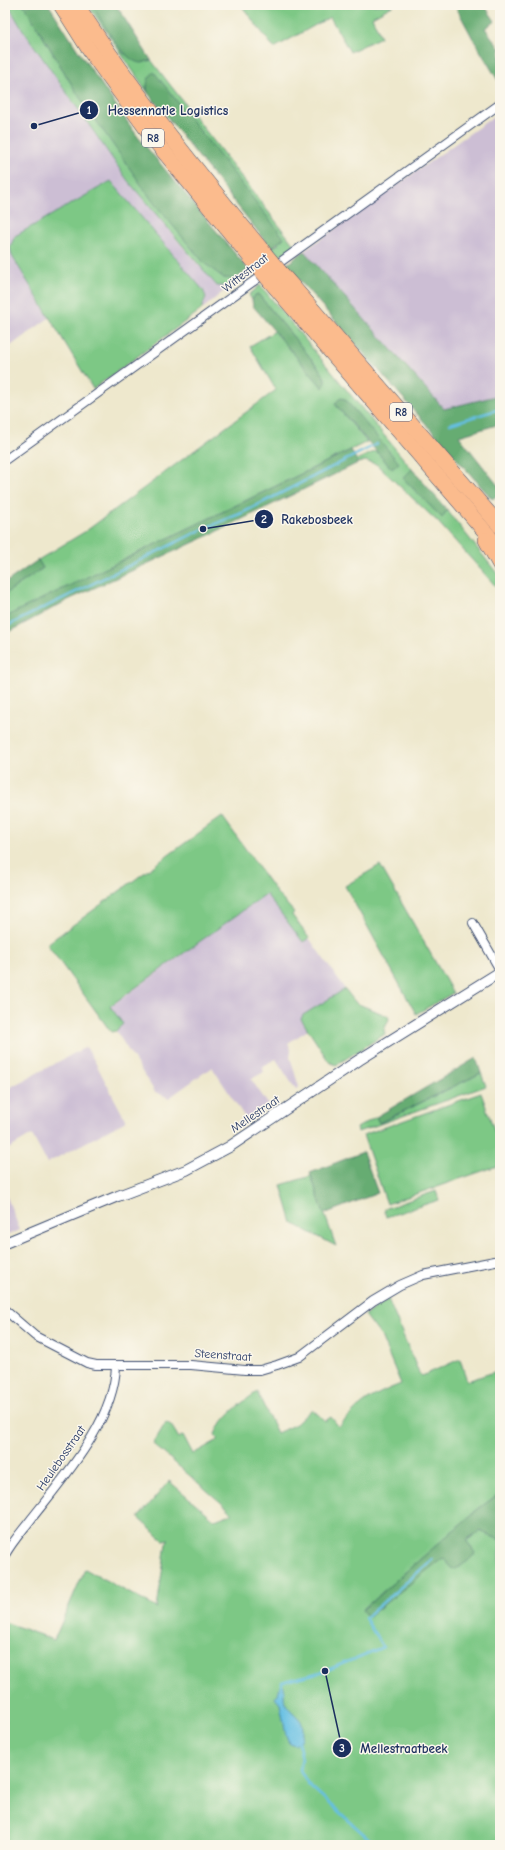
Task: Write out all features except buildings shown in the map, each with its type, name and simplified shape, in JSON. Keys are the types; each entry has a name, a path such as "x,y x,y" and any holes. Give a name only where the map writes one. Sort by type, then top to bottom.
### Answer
{"highway":[{"name":"R8","path":"61,5 90,51 156,142 492,521 500,548"},
{"name":"R8","path":"77,5 102,44 260,259"},
{"name":"R8","path":"492,521 500,565"}],"street":[{"name":"Wittestraat","path":"5,460 500,104"},
{"name":"Mellestraat","path":"5,1242 186,1170 229,1147 359,1060 500,971 473,923"},
{"name":"Steenstraat","path":"5,1310 35,1336 87,1363 96,1365 191,1365 260,1370 277,1366 299,1357 373,1300 400,1285 423,1275 500,1260"},
{"name":"Heulebosstraat","path":"5,1555 92,1436 112,1398 116,1379 116,1365"}],"shaded area":[{"path":"5,5 8,5 21,27 128,181 198,265 224,287 230,286 201,310 206,297 12,256 49,318 5,350"},
{"path":"500,112 500,395 444,409 304,251"},
{"path":"266,894 303,942 309,938 345,989 303,1015 301,1019 308,1030 288,1043 291,1050 290,1057 299,1087 296,1090 276,1059 262,1067 264,1072 251,1079 270,1107 248,1122 212,1067 169,1098 155,1092 116,1031 123,1024 110,1007"},
{"path":"86,1047 126,1121 47,1163 32,1135 5,1151 5,1090"},
{"path":"5,1192 20,1230 7,1235 5,1231"}],"green space":[{"path":"8,5 24,5 78,95 224,278 236,279 230,286 217,286 128,181 21,27"},
{"path":"24,5 49,5 77,49 138,137 248,269 236,279 224,278 204,263 154,203 78,95"},
{"path":"88,5 92,5 123,53 142,63 151,60 294,245 279,257 271,248 279,244 146,86 148,93"},
{"path":"92,5 116,5 151,60 142,63 135,61 128,56 114,40"},
{"path":"241,5 394,5 372,17 381,37 350,52 330,17 274,48"},
{"path":"455,5 484,5 495,21 485,28 500,49 500,84 472,37"},
{"path":"154,72 284,238 271,248 148,93 148,81"},
{"path":"111,181 203,290 206,297 201,310 93,389 12,256 10,247 15,236"},
{"path":"304,251 444,409 500,395 500,424 459,436 500,488 500,494 492,499 286,265"},
{"path":"260,285 412,469 403,478 441,517 447,510 500,577 500,591 438,522 376,464 365,461 358,463 356,460 376,451 392,469 398,463 345,399 341,398 335,404 367,442 5,618 5,594 43,568 38,560 86,531 276,390 250,346 275,331 323,388 325,378 318,367 258,294 255,295 252,300 249,295"},
{"path":"258,294 320,370 325,380 323,388 253,306 252,300 255,295"},
{"path":"340,398 345,399 399,463 392,469 335,404"},
{"path":"351,450 358,463 199,540 68,600 5,634 5,618 15,612"},
{"path":"412,469 447,510 442,518 403,478"},
{"path":"38,560 43,568 5,594 5,583"},
{"path":"222,816 279,896 294,912 292,915 309,938 303,942 266,894 110,1006 123,1024 116,1031 111,1032 47,944"},
{"path":"380,865 453,993 416,1014 345,886"},
{"path":"345,989 356,1003 388,1016 389,1019 384,1030 385,1034 336,1065 329,1062 301,1019 303,1015"},
{"path":"476,1058 481,1073 379,1123 376,1117"},
{"path":"481,1073 486,1086 358,1132 357,1128 376,1117 380,1123"},
{"path":"481,1093 500,1146 500,1165 387,1204 363,1135"},
{"path":"363,1152 378,1193 324,1214 310,1173"},
{"path":"311,1176 336,1246 292,1223 281,1185"},
{"path":"436,1191 439,1200 386,1217 384,1209"},
{"path":"388,1299 419,1373 422,1376 460,1359 467,1381 500,1370 500,1493 478,1509 362,1610 368,1617 432,1566 480,1531 500,1540 500,1845 5,1845 5,1622 54,1640 85,1569 157,1608 166,1544 169,1539 163,1540 138,1518 169,1481 215,1520 233,1513 153,1444 166,1422 171,1425 179,1438 183,1435 193,1454 218,1440 215,1434 218,1427 239,1405 257,1392 277,1433 296,1424 312,1409 325,1421 331,1417 339,1427 353,1412 374,1396 401,1384 381,1336 365,1315"},
{"path":"500,1493 500,1540 480,1531 466,1540 475,1553 468,1561 453,1569 443,1558 368,1617 362,1610 478,1509"}],"water":[{"path":"280,1686 284,1686 285,1702 301,1721 303,1726 302,1739 295,1745 289,1743 280,1704 275,1698 278,1694"}],"waterway":[{"path":"450,424 500,409"},
{"path":"5,627 203,529 242,513 377,444"},
{"path":"282,1689 282,1682 325,1671 383,1647 365,1618 432,1560"},
{"path":"298,1741 302,1759 300,1770 308,1784 376,1845"}],"place":[{"name":"Hessennatie Logistics","path":"34,126"},
{"name":"Rakebosbeek","path":"203,529"},
{"name":"Mellestraatbeek","path":"325,1671"}]}
